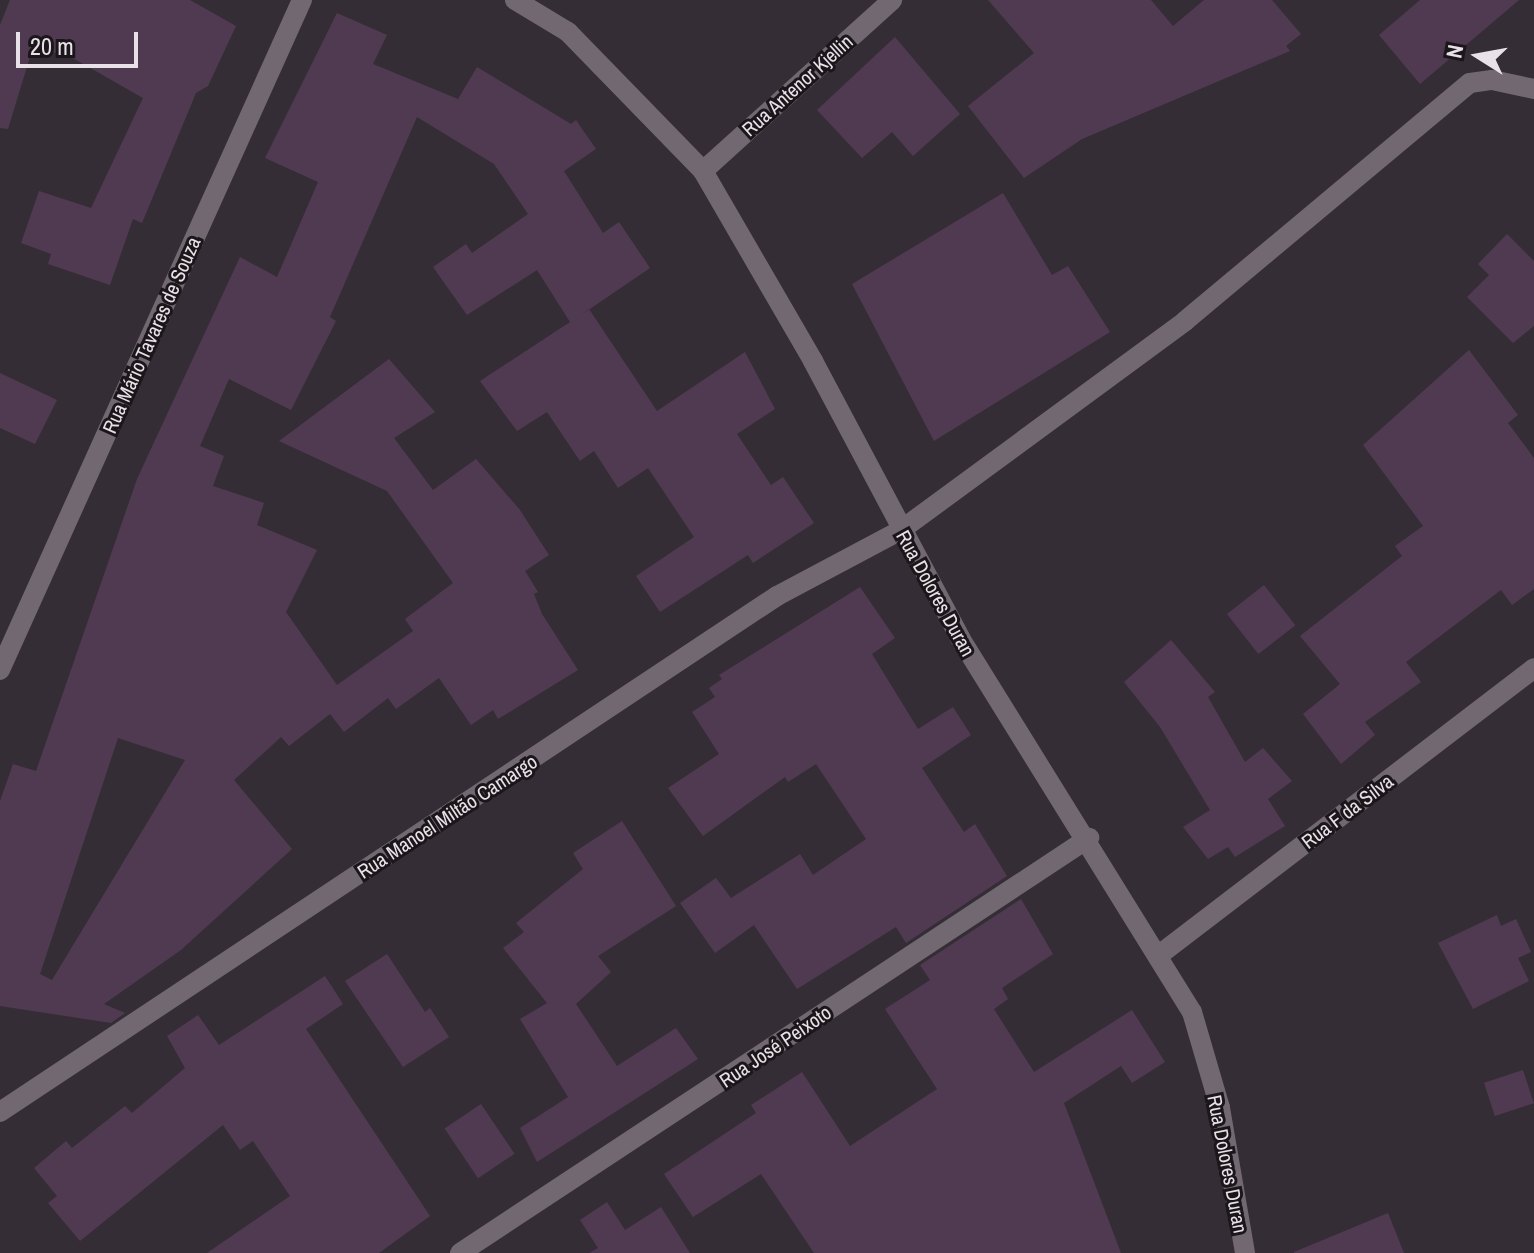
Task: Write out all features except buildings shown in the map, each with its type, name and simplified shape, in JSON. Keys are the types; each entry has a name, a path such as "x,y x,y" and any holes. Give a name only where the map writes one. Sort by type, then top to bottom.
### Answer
{"street":[{"name":"Rua Mário Tavares de Souza","path":"0,670 302,0"},
{"name":"Rua Dolores Duran","path":"515,0 568,32 703,171 813,361 960,638 1089,838 1192,1012 1220,1108 1245,1253"},
{"name":"Rua Antenor Kjellin","path":"703,171 892,0"},
{"name":"Rua Manoel Miltão Camargo","path":"0,1112 777,596 901,530 1185,321 1470,83 1492,80 1534,89"},
{"name":"Rua F da Silva","path":"1159,955 1534,668"},
{"name":"Rua José Peixoto","path":"460,1253 1089,838"}]}
